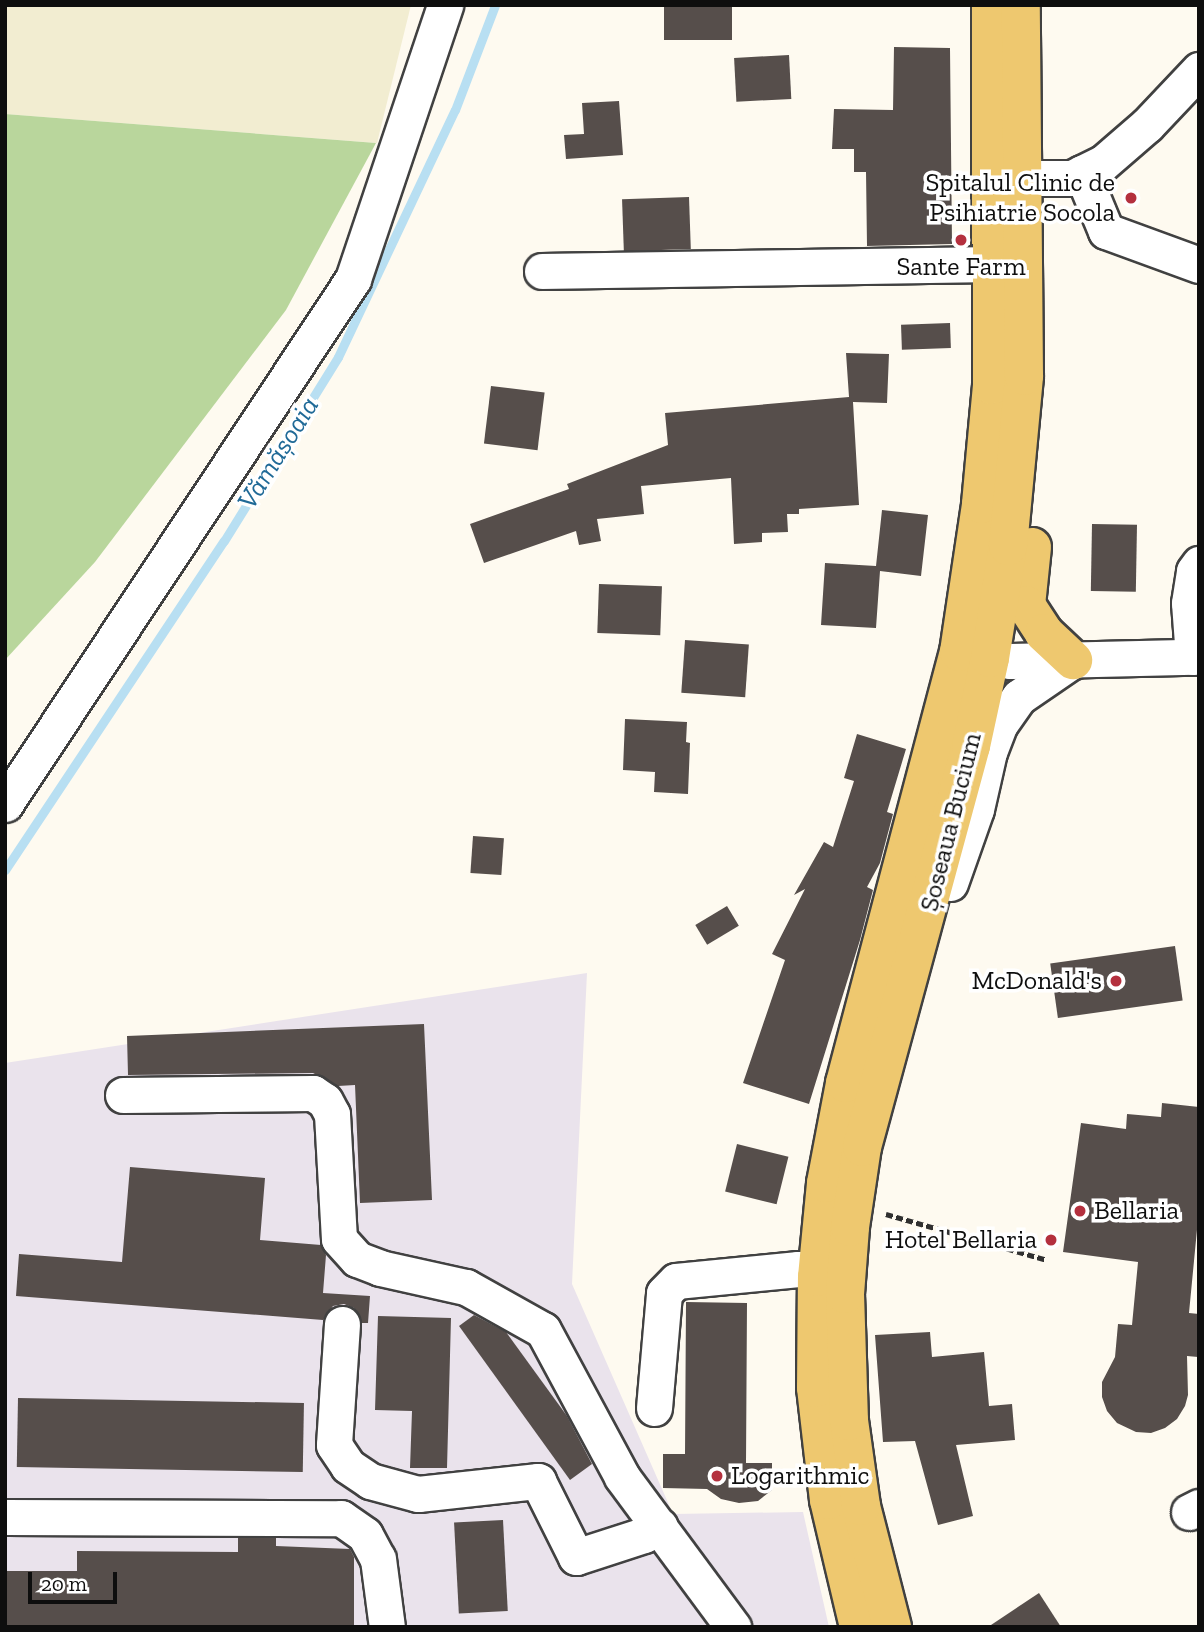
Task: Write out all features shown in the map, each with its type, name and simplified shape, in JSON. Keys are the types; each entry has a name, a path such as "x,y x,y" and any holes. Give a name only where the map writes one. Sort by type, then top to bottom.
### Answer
{"main road":[{"name":"Șoseaua Bucium","path":"892,1627 861,1506 832,1270 826,1183 845,1083 975,655 1018,462 1025,310 1008,178 991,5"},
{"name":"Șoseaua Bucium","path":"859,1627 829,1500 817,1401 832,1270 850,1227 862,1147 971,746 981,504 992,385 992,264 1008,178 1021,5"},
{"path":"1018,462 1037,501 1026,605 1044,633 1073,660"}],"lane":[{"path":"5,804 353,279 445,5"},
{"path":"1008,178 1072,178 1103,163 1147,125 1199,70"},
{"path":"1082,173 1106,231 1199,265"},
{"path":"542,271 992,264"},
{"path":"975,655 1010,661 1193,657 1189,603 1194,571 1199,564"},
{"path":"893,1033 976,810 989,752 1000,724 1019,697 1073,660"},
{"path":"123,1095 313,1093 325,1101 332,1114 339,1239 357,1259 380,1268 466,1287 542,1330 622,1477 733,1627"},
{"path":"654,1408 664,1293 676,1280 832,1270"},
{"path":"342,1324 334,1445 348,1466 370,1481 418,1494 538,1481 576,1557 644,1535 660,1526"},
{"path":"5,1517 341,1518 365,1535 378,1559 387,1627"}],"path":[{"path":"885,1214 1047,1260"}],"shaded area":[{"path":"5,5 411,5 377,143 5,114"},
{"path":"587,973 572,1284 673,1514 803,1512 829,1627 5,1627 5,1063"}],"green space":[{"path":"5,114 376,143 286,310 95,562 5,660"}],"building":[{"path":"664,5 732,5 732,40 664,40"},
{"path":"894,47 950,48 952,244 867,246 866,172 854,172 854,149 832,149 834,109 893,110"},
{"path":"789,55 791,99 736,102 734,58"},
{"path":"619,101 623,155 566,159 564,135 584,134 582,103"},
{"path":"689,197 691,249 624,251 622,199"},
{"path":"950,323 951,348 902,350 901,325"},
{"path":"846,353 889,354 887,403 853,402 859,505 799,509 799,514 787,514 788,532 762,533 762,542 734,544 731,478 641,486 644,514 597,519 601,541 579,545 576,531 484,563 470,524 569,489 567,484 668,445 665,413 849,397"},
{"path":"491,386 545,393 538,450 484,444"},
{"path":"882,510 928,515 921,576 880,571 876,628 821,625 825,563 876,566"},
{"path":"1092,524 1137,525 1136,592 1091,591"},
{"path":"599,584 662,586 660,635 597,633"},
{"path":"685,640 749,644 745,697 681,693"},
{"path":"625,719 687,722 686,742 690,743 688,794 654,792 655,772 623,770"},
{"path":"857,734 906,749 887,812 893,814 880,863 867,887 873,890 860,940 809,1104 743,1083 785,960 772,954 805,889 794,895 824,842 833,847 854,781 844,778"},
{"path":"473,836 504,838 501,875 470,873"},
{"path":"727,906 739,926 707,945 695,925"},
{"name":"McDonald's","path":"1175,946 1183,1000 1058,1018 1050,964"},
{"path":"424,1024 432,1200 360,1203 355,1085 338,1086 313,1073 128,1075 127,1036"},
{"path":"1162,1103 1199,1107 1199,1209 1189,1313 1199,1314 1199,1344 1198,1357 1187,1356 1188,1395 1185,1406 1177,1419 1165,1428 1151,1433 1136,1432 1117,1423 1107,1411 1102,1397 1102,1382 1115,1357 1118,1324 1132,1325 1138,1262 1063,1252 1081,1123 1126,1129 1127,1114 1161,1117"},
{"path":"737,1144 788,1157 777,1204 725,1192"},
{"path":"130,1167 265,1178 260,1240 321,1245 326,1255 323,1293 370,1296 368,1323 362,1323 354,1308 344,1304 333,1306 323,1320 16,1296 19,1254 122,1262"},
{"path":"686,1302 747,1303 746,1463 772,1463 772,1490 758,1501 739,1503 721,1499 707,1489 663,1488 663,1454 685,1454"},
{"path":"474,1315 506,1332 567,1416 592,1464 570,1480 459,1326"},
{"path":"378,1316 451,1318 447,1468 410,1468 412,1411 375,1410"},
{"path":"930,1332 932,1357 984,1352 989,1406 1012,1404 1015,1440 956,1445 973,1516 938,1525 915,1441 883,1442 875,1335"},
{"path":"18,1398 304,1403 303,1472 17,1467"},
{"path":"503,1520 508,1611 459,1613 454,1523"},
{"path":"238,1538 276,1538 276,1546 350,1549 354,1557 354,1627 5,1627 5,1571 77,1571 77,1551 238,1552"},
{"path":"1039,1593 1061,1627 988,1627"}],"waterway":[{"name":"Vămășoaia","path":"5,870 224,541 338,357 455,110 495,5"}],"place":[{"name":"Spitalul Clinic de Psihiatrie Socola","path":"1131,198"},
{"name":"Sante Farm","path":"961,240"},
{"name":"McDonald's","path":"1116,981"},
{"name":"Bellaria","path":"1080,1211"},
{"name":"Hotel Bellaria","path":"1051,1240"},
{"name":"Logarithmic","path":"717,1476"}]}
